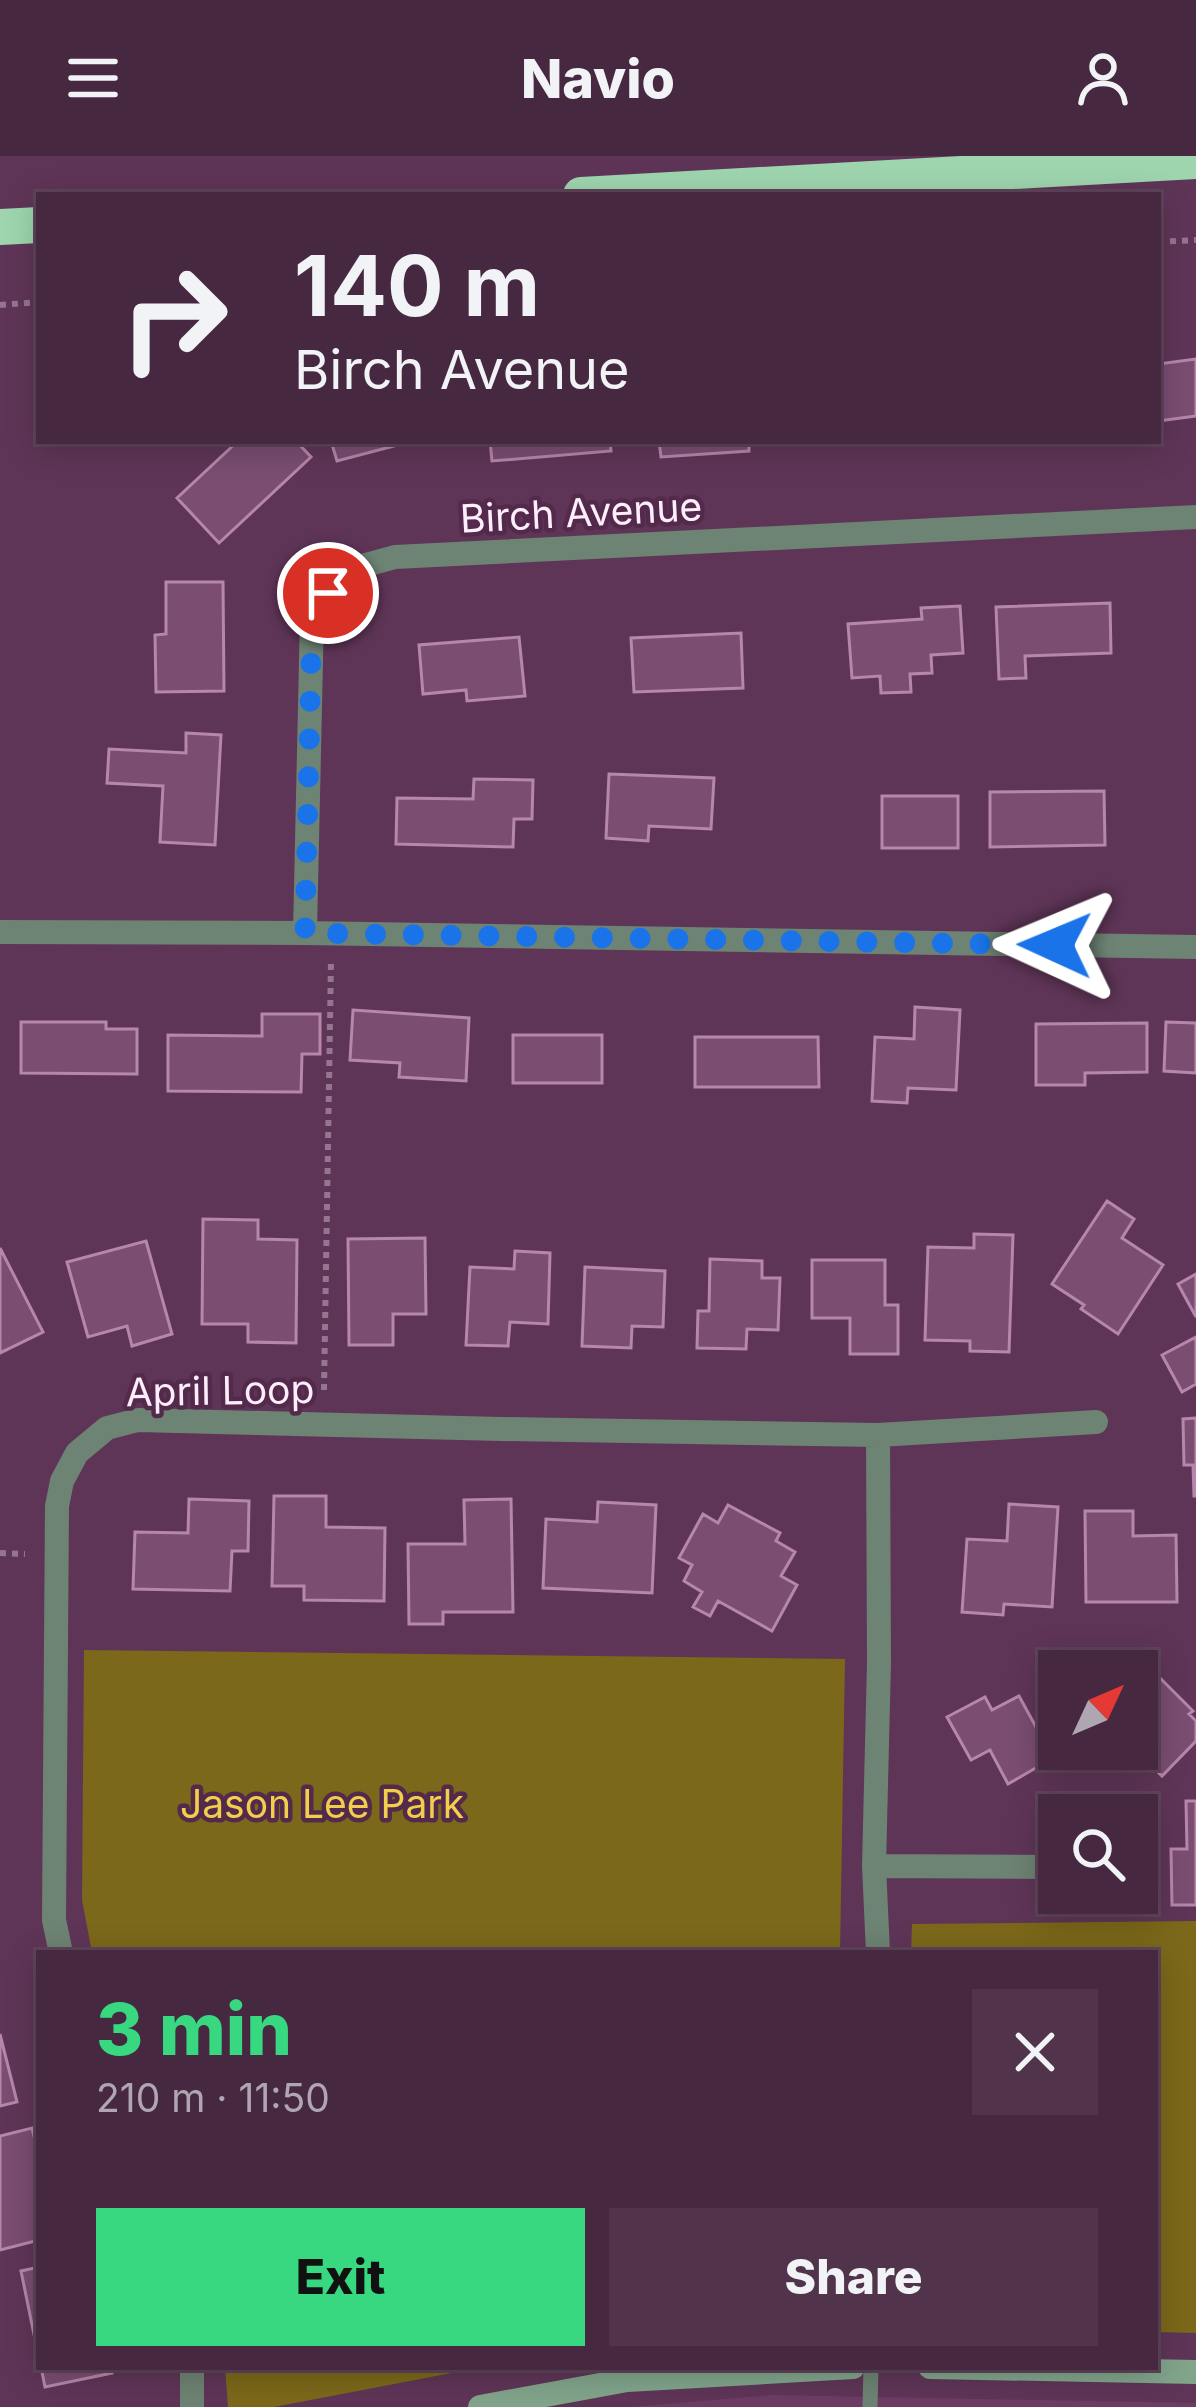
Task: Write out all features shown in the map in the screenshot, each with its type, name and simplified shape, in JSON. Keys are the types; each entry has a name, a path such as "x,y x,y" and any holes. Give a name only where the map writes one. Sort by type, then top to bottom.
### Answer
{"highway":[{"path":"635,192 1196,161"},
{"path":"0,227 36,225"}],"street":[{"name":"Birch Avenue","path":"305,933 312,615 344,571 394,557 1196,517"},
{"path":"0,932 1196,947"},
{"name":"April Loop","path":"61,1950 54,1920 57,1506 69,1467 98,1433 138,1420 878,1435 1096,1422"},
{"path":"878,1435 874,1866 878,1950"},
{"path":"874,1866 1038,1867"},
{"path":"192,2370 192,2407"},
{"path":"495,2406 627,2380 801,2370"},
{"path":"1090,2370 1196,2372"}],"lane":[{"path":"870,2407 872,2370"}],"path":[{"path":"1161,242 1196,240"},
{"path":"0,305 36,302"},
{"path":"324,1390 331,961"},
{"path":"0,1553 25,1554"}],"shaded area":[{"path":"772,2395 1196,2403 1196,2407 629,2407"}],"green space":[{"name":"Jason Lee Park","path":"84,1650 845,1659 840,1950 91,1950 82,1900"},
{"path":"1196,1921 1196,2333 1158,2332 1158,1950 911,1950 912,1924"},
{"path":"225,2370 467,2370 274,2407 228,2407"}],"building":[{"path":"1196,359 1196,416 1161,421 1161,364"},
{"path":"235,444 299,444 311,457 219,543 177,498"},
{"path":"332,444 402,444 337,461"},
{"path":"490,444 610,444 611,451 492,461"},
{"path":"659,444 749,444 749,451 661,457"},
{"path":"166,582 223,582 224,691 156,692 155,635 166,634"},
{"path":"1110,603 1111,653 1025,656 1026,678 999,679 996,607"},
{"path":"960,606 963,653 931,655 932,673 910,674 911,692 881,693 880,676 852,678 848,624 922,619 921,608"},
{"path":"741,633 743,688 634,692 631,638"},
{"path":"519,637 525,696 467,701 466,690 423,694 419,645"},
{"path":"186,733 221,735 215,845 160,842 163,786 107,783 109,749 186,753"},
{"path":"609,774 714,778 711,829 649,826 648,841 606,838"},
{"path":"474,779 533,780 532,819 514,819 513,847 396,844 397,798 473,799"},
{"path":"1104,791 1105,845 990,847 990,792"},
{"path":"882,796 958,796 958,848 882,848"},
{"path":"915,1007 960,1010 956,1090 908,1088 907,1103 872,1101 875,1037 914,1039"},
{"path":"353,1010 469,1018 466,1081 399,1077 400,1063 350,1060"},
{"path":"262,1014 320,1014 320,1054 302,1054 301,1092 168,1091 168,1035 262,1036"},
{"path":"21,1022 106,1022 106,1029 137,1029 137,1074 21,1073"},
{"path":"1166,1022 1196,1023 1196,1073 1164,1071"},
{"path":"1147,1023 1147,1072 1085,1073 1085,1085 1036,1085 1036,1024"},
{"path":"513,1035 602,1035 602,1083 513,1083"},
{"path":"695,1037 818,1037 819,1087 695,1087"},
{"path":"1107,1201 1134,1219 1122,1238 1163,1265 1118,1334 1052,1284"},
{"path":"203,1219 258,1220 258,1239 297,1240 296,1343 248,1342 248,1324 202,1324"},
{"path":"974,1234 1013,1235 1009,1352 970,1351 970,1341 925,1340 928,1247 974,1248"},
{"path":"425,1238 426,1314 393,1314 393,1345 349,1345 348,1239"},
{"path":"146,1241 172,1334 132,1346 127,1326 88,1337 67,1262"},
{"path":"0,1248 43,1332 0,1353"},
{"path":"515,1251 550,1253 548,1324 510,1322 508,1346 466,1345 470,1267 514,1269"},
{"path":"710,1259 762,1261 762,1278 780,1278 778,1330 747,1329 746,1349 697,1348 698,1311 709,1311"},
{"path":"812,1260 885,1260 885,1305 898,1305 898,1354 850,1354 850,1318 812,1318"},
{"path":"585,1267 665,1271 663,1327 632,1326 631,1348 582,1346"},
{"path":"1196,1274 1196,1317 1178,1284"},
{"path":"1196,1337 1196,1384 1182,1392 1162,1355"},
{"path":"1196,1418 1194,1496 1193,1465 1184,1465 1183,1419"},
{"path":"274,1496 326,1496 326,1527 385,1528 384,1601 304,1600 304,1586 272,1586"},
{"path":"189,1499 249,1501 248,1551 232,1551 230,1591 133,1589 135,1532 188,1533"},
{"path":"511,1499 513,1612 443,1612 443,1624 409,1624 408,1544 465,1544 464,1500"},
{"path":"598,1502 656,1505 652,1593 543,1588 546,1519 597,1522"},
{"path":"1009,1504 1058,1507 1052,1607 1004,1604 1003,1615 962,1612 967,1539 1007,1541"},
{"path":"728,1505 780,1533 776,1541 795,1552 781,1576 797,1585 772,1631 718,1601 710,1616 693,1607 702,1592 684,1581 692,1565 679,1558 703,1514 718,1523"},
{"path":"1085,1511 1133,1511 1133,1536 1176,1535 1177,1602 1086,1602"},
{"path":"1158,1676 1193,1711 1189,1714 1196,1721 1196,1741 1162,1776 1156,1770"},
{"path":"1019,1696 1038,1731 1038,1767 1008,1784 990,1750 971,1760 947,1717 985,1697 992,1710"},
{"path":"1186,1801 1196,1801 1196,1905 1172,1905 1171,1849 1187,1849"},
{"path":"0,2034 17,2102 0,2106"},
{"path":"32,2128 36,2241 0,2250 0,2136"},
{"path":"36,2268 36,2344 21,2271"},
{"path":"42,2370 112,2370 112,2373 45,2387"}],"route":[{"path":"328,593 312,615 305,933 1055,945"}]}
